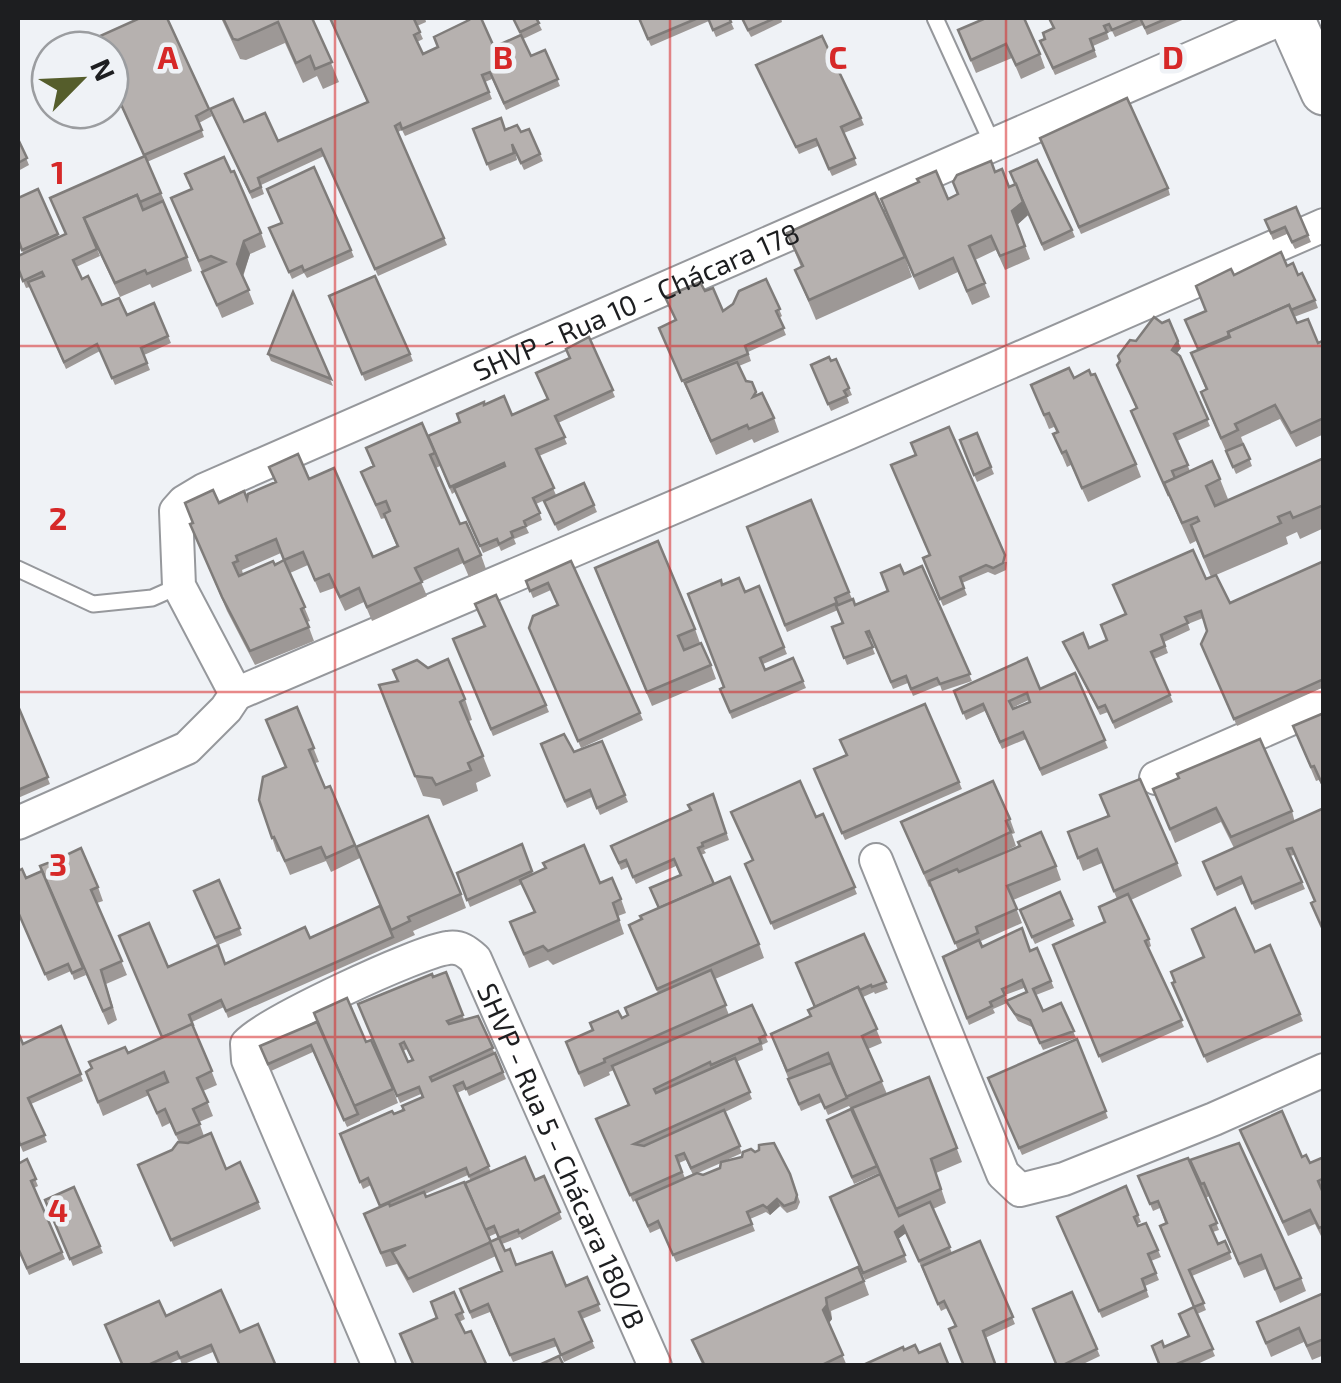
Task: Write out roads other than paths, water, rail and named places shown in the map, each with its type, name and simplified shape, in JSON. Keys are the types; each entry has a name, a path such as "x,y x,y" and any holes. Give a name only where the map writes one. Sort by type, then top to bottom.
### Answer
{"street":[{"name":"SHVP - Rua 10 - Chácara 178","path":"236,694 178,586 176,511 184,502 1287,18"},
{"path":"1287,18 1324,92"},
{"path":"18,823 187,748 218,719 236,694 866,426 1324,225"},
{"path":"1156,778 1324,704"},
{"path":"876,860 1003,1174 1020,1190 1064,1179 1324,1070"},
{"name":"SHVP - Rua 5 - Chácara 180/B","path":"379,1366 248,1060 247,1044 270,1024 424,954 451,947 465,950 475,960 655,1366"}],"lane":[{"path":"935,18 993,145"},
{"path":"18,569 93,604 152,598 178,586"}]}
